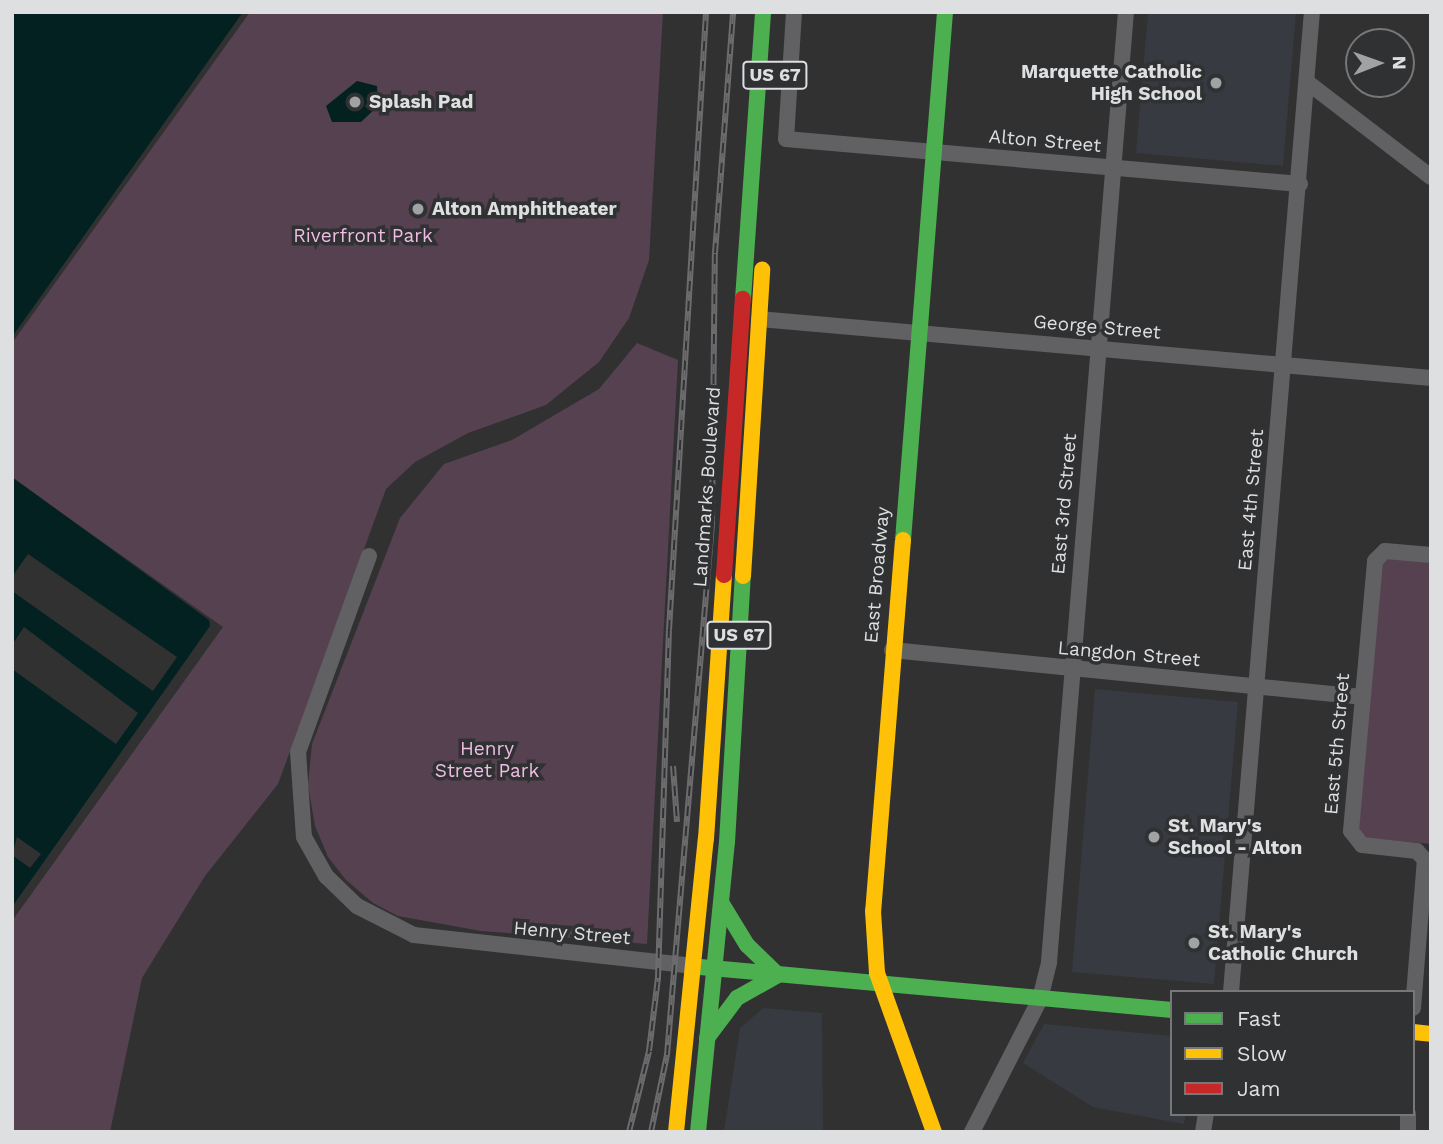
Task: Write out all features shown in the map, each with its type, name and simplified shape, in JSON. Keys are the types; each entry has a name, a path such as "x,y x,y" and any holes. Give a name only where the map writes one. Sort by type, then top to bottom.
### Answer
{"main road":[{"name":"Landmarks Boulevard","path":"676,1132 694,966 763,12"},
{"name":"US 67","path":"698,1132 722,904 779,12"},
{"name":"East Broadway","path":"934,1132 881,984 873,947 873,911 944,12"},
{"path":"707,1038 737,998 778,975 742,939 722,904"},
{"name":"Henry Street","path":"694,966 1170,1010"}],"street":[{"name":"Alton Street","path":"794,12 786,139 1300,184"},
{"name":"East 3rd Street","path":"972,1132 1041,999 1049,962 1126,12"},
{"name":"East 4th Street","path":"1231,990 1300,184 1312,12"},
{"path":"1307,82 1431,177"},
{"name":"George Street","path":"759,319 1431,378"},
{"name":"East 5th Street","path":"1414,990 1425,860 1417,851 1363,845 1354,838 1362,697 1374,566 1379,555 1393,551 1431,555"},
{"name":"Henry Street","path":"369,556 298,752 304,837 326,876 357,906 414,935 694,966"},
{"name":"Langdon Street","path":"892,650 1362,697"}],"shaded area":[{"name":"Marquette Catholic High School","path":"1296,12 1283,166 1136,153 1148,13"},
{"name":"St. Mary's School - Alton","path":"1095,689 1238,702 1214,984 1072,972"},
{"path":"763,1008 822,1013 823,1132 724,1132 740,1028"},
{"path":"1044,1024 1170,1036 1170,1116 1186,1116 1184,1124 1093,1107 1023,1063"}],"green space":[{"name":"Riverfront Park","path":"250,12 663,12 649,260 629,318 599,362 546,405 468,433 415,462 386,489 278,784 205,876 142,978 110,1132 12,1132 12,921 223,627 12,478 12,343"},
{"name":"Henry Street Park","path":"637,343 678,360 647,944 481,931 398,916 373,903 346,880 328,857 315,826 308,785 312,744 400,518 444,464 512,440 599,389"},
{"path":"1390,558 1431,562 1431,844 1367,838 1358,829 1382,565"}],"water":[{"path":"12,12 243,12 12,337"},
{"name":"Splash Pad","path":"357,81 377,86 378,106 361,122 332,122 326,106"},
{"path":"12,477 209,620 210,626 12,907"}],"pier":[{"path":"28,554 177,657 153,691 12,591 12,577"},
{"path":"24,627 138,713 116,744 12,669 12,645"},
{"path":"17,837 41,854 30,868 12,855"}],"railway":[{"path":"629,1132 649,1051 658,978 669,630 706,12"},
{"path":"651,1132 667,1055 712,524 715,253 733,12"},
{"path":"673,766 677,822"}],"traffic: fast":[{"path":"743,299 763,12"},
{"path":"903,540 945,12"},
{"path":"698,1132 727,842 743,576"},
{"path":"707,1038 737,998 778,975 747,945 722,904"},
{"path":"700,967 1170,1010"}],"traffic: slow":[{"path":"743,576 762,270"},
{"path":"903,540 873,911 877,973 934,1132"},
{"path":"676,1132 706,839 724,575"},
{"path":"1415,1032 1431,1034"}],"traffic: jam":[{"path":"724,575 743,299"}],"place":[{"name":"Marquette Catholic High School","path":"1216,83"},
{"name":"Splash Pad","path":"355,102"},
{"name":"Alton Amphitheater","path":"418,209"},
{"name":"St. Mary's School - Alton","path":"1154,837"},
{"name":"St. Mary's Catholic Church","path":"1194,943"}]}
